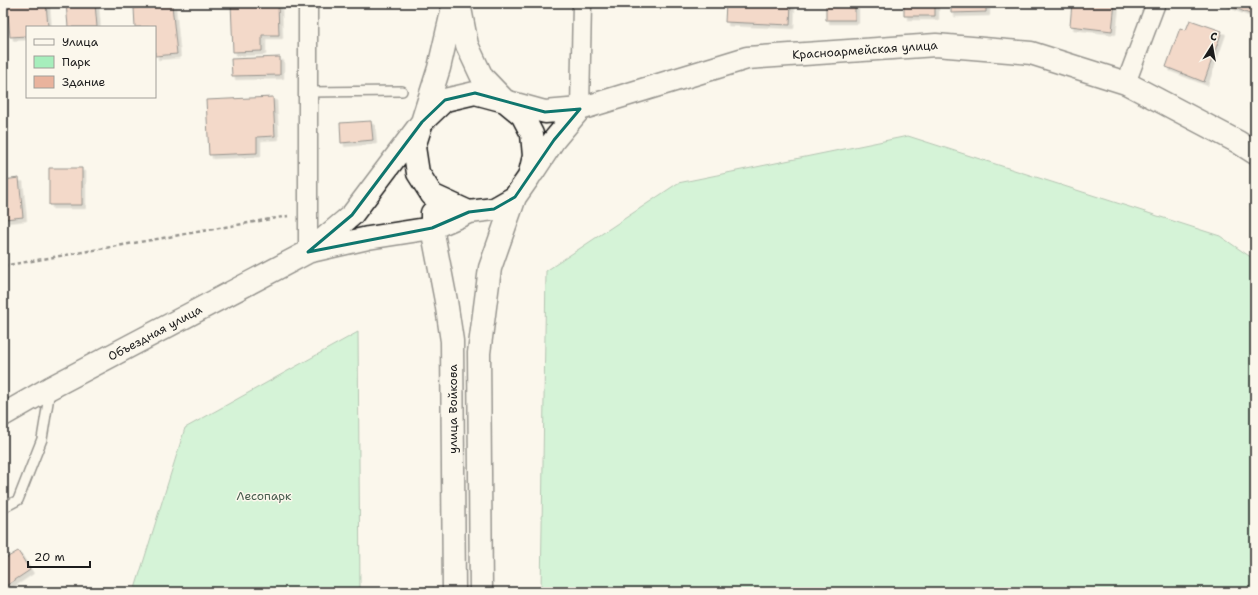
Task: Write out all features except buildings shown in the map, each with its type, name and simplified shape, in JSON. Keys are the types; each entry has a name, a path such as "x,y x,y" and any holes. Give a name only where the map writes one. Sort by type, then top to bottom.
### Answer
{"main road":[{"path":"454,3 439,68 414,147 418,173 432,195 469,212"},
{"path":"459,3 467,45 482,77 505,101 522,115 532,134 534,156 529,177"},
{"name":"Красноармейская улица","path":"505,101 545,112 580,109 746,58 936,45 1031,53 1126,83 1238,142 1255,153"},
{"path":"308,252 352,215 422,122 445,100 475,93 505,101"},
{"path":"481,592 479,353 490,268 515,197 554,140 580,109"},
{"name":"улица Войкова","path":"432,195 432,228 452,341 454,592"},
{"path":"308,252 368,238 432,228 469,212 494,209 515,197"},
{"name":"Объездная улица","path":"3,415 50,388 308,252"}],"street":[{"path":"308,3 308,252"},
{"path":"580,109 582,3"},
{"path":"1126,83 1156,3"}],"lane":[{"path":"308,92 402,91"},
{"path":"3,508 18,500 42,439 50,388"}],"path":[{"path":"3,266 307,212"}],"highlighted area":[{"path":"475,93 545,112 580,109 554,140 515,197 494,209 469,212 432,228 308,252 352,215 422,122 445,100"}],"green space":[{"path":"908,136 1220,236 1255,260 1255,592 541,592 546,271 678,183"},
{"name":"Лесопарк","path":"358,332 360,592 134,592 185,428"}]}
